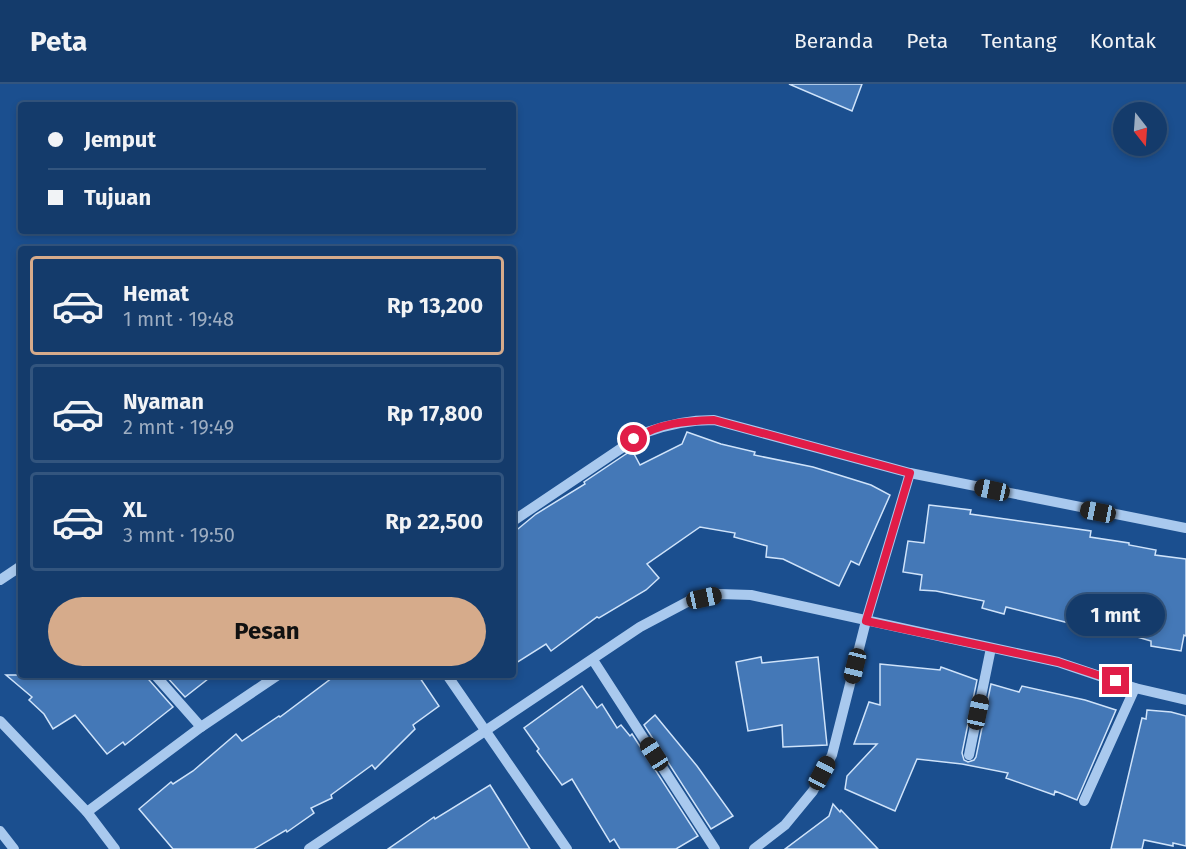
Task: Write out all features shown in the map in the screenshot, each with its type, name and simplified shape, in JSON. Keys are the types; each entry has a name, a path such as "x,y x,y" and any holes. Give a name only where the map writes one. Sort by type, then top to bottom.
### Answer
{"street":[{"path":"516,519 644,433 666,424 688,420 714,420 910,473 1186,528"},
{"path":"754,849 785,825 813,791 832,755 866,621 910,473"},
{"path":"0,580 18,568"},
{"path":"309,849 662,614 689,601 719,594 751,595 1058,662 1135,688 1186,700"},
{"path":"969,754 992,648"},
{"path":"593,660 715,849"},
{"path":"159,678 201,727"},
{"path":"87,812 201,727 274,678"},
{"path":"449,678 567,849"},
{"path":"1084,801 1135,688"},
{"path":"0,721 87,812 115,849"},
{"path":"0,831 14,849"}],"building":[{"path":"789,84 862,84 852,111"},
{"path":"687,432 721,444 755,452 754,455 813,467 871,485 890,495 859,565 851,561 839,586 783,559 766,557 767,546 734,537 735,533 700,527 647,564 659,578 646,590 599,618 597,617 551,651 546,644 516,663 516,531 536,514 585,484 584,482 632,450 640,465 682,444"},
{"path":"929,505 971,510 970,514 1091,531 1090,537 1156,550 1155,555 1186,559 1186,636 1184,635 1181,651 1151,646 1151,641 1110,629 1108,633 1006,607 1004,614 982,608 984,601 920,590 922,575 903,572 908,541 924,543"},
{"path":"761,657 762,663 818,657 827,745 783,747 782,725 748,731 736,662"},
{"path":"880,664 940,670 941,667 977,680 962,753 964,760 968,762 976,757 991,684 1019,692 1022,686 1085,700 1116,710 1077,800 1055,791 1054,795 1006,778 1008,773 962,764 917,759 895,811 845,789 847,776 877,744 854,744 869,702 880,705"},
{"path":"6,675 18,675 18,678 149,678 173,707 125,745 123,742 107,754 75,715 53,729 44,714 29,700 32,697"},
{"path":"168,678 209,678 185,697"},
{"path":"332,678 420,678 439,706 413,725 415,729 375,769 372,765 331,795 332,798 311,808 314,813 287,832 286,830 254,849 173,849 139,809 171,782 173,784 193,771 236,734 242,741 280,717"},
{"path":"582,686 597,708 602,704 617,728 621,725 630,736 632,734 698,836 676,849 620,849 614,839 610,842 572,779 562,785 537,751 539,749 524,728"},
{"path":"1147,710 1186,716 1186,846 1173,843 1173,846 1144,840 1142,849 1111,849 1142,718 1146,719"},
{"path":"655,715 697,766 733,816 711,829 644,725"},
{"path":"490,785 530,849 388,849 434,817 435,819"},
{"path":"833,804 878,849 785,849 829,816"}],"route":[{"path":"634,439 666,424 688,420 714,420 910,473 866,621 1058,662 1116,681"}]}
